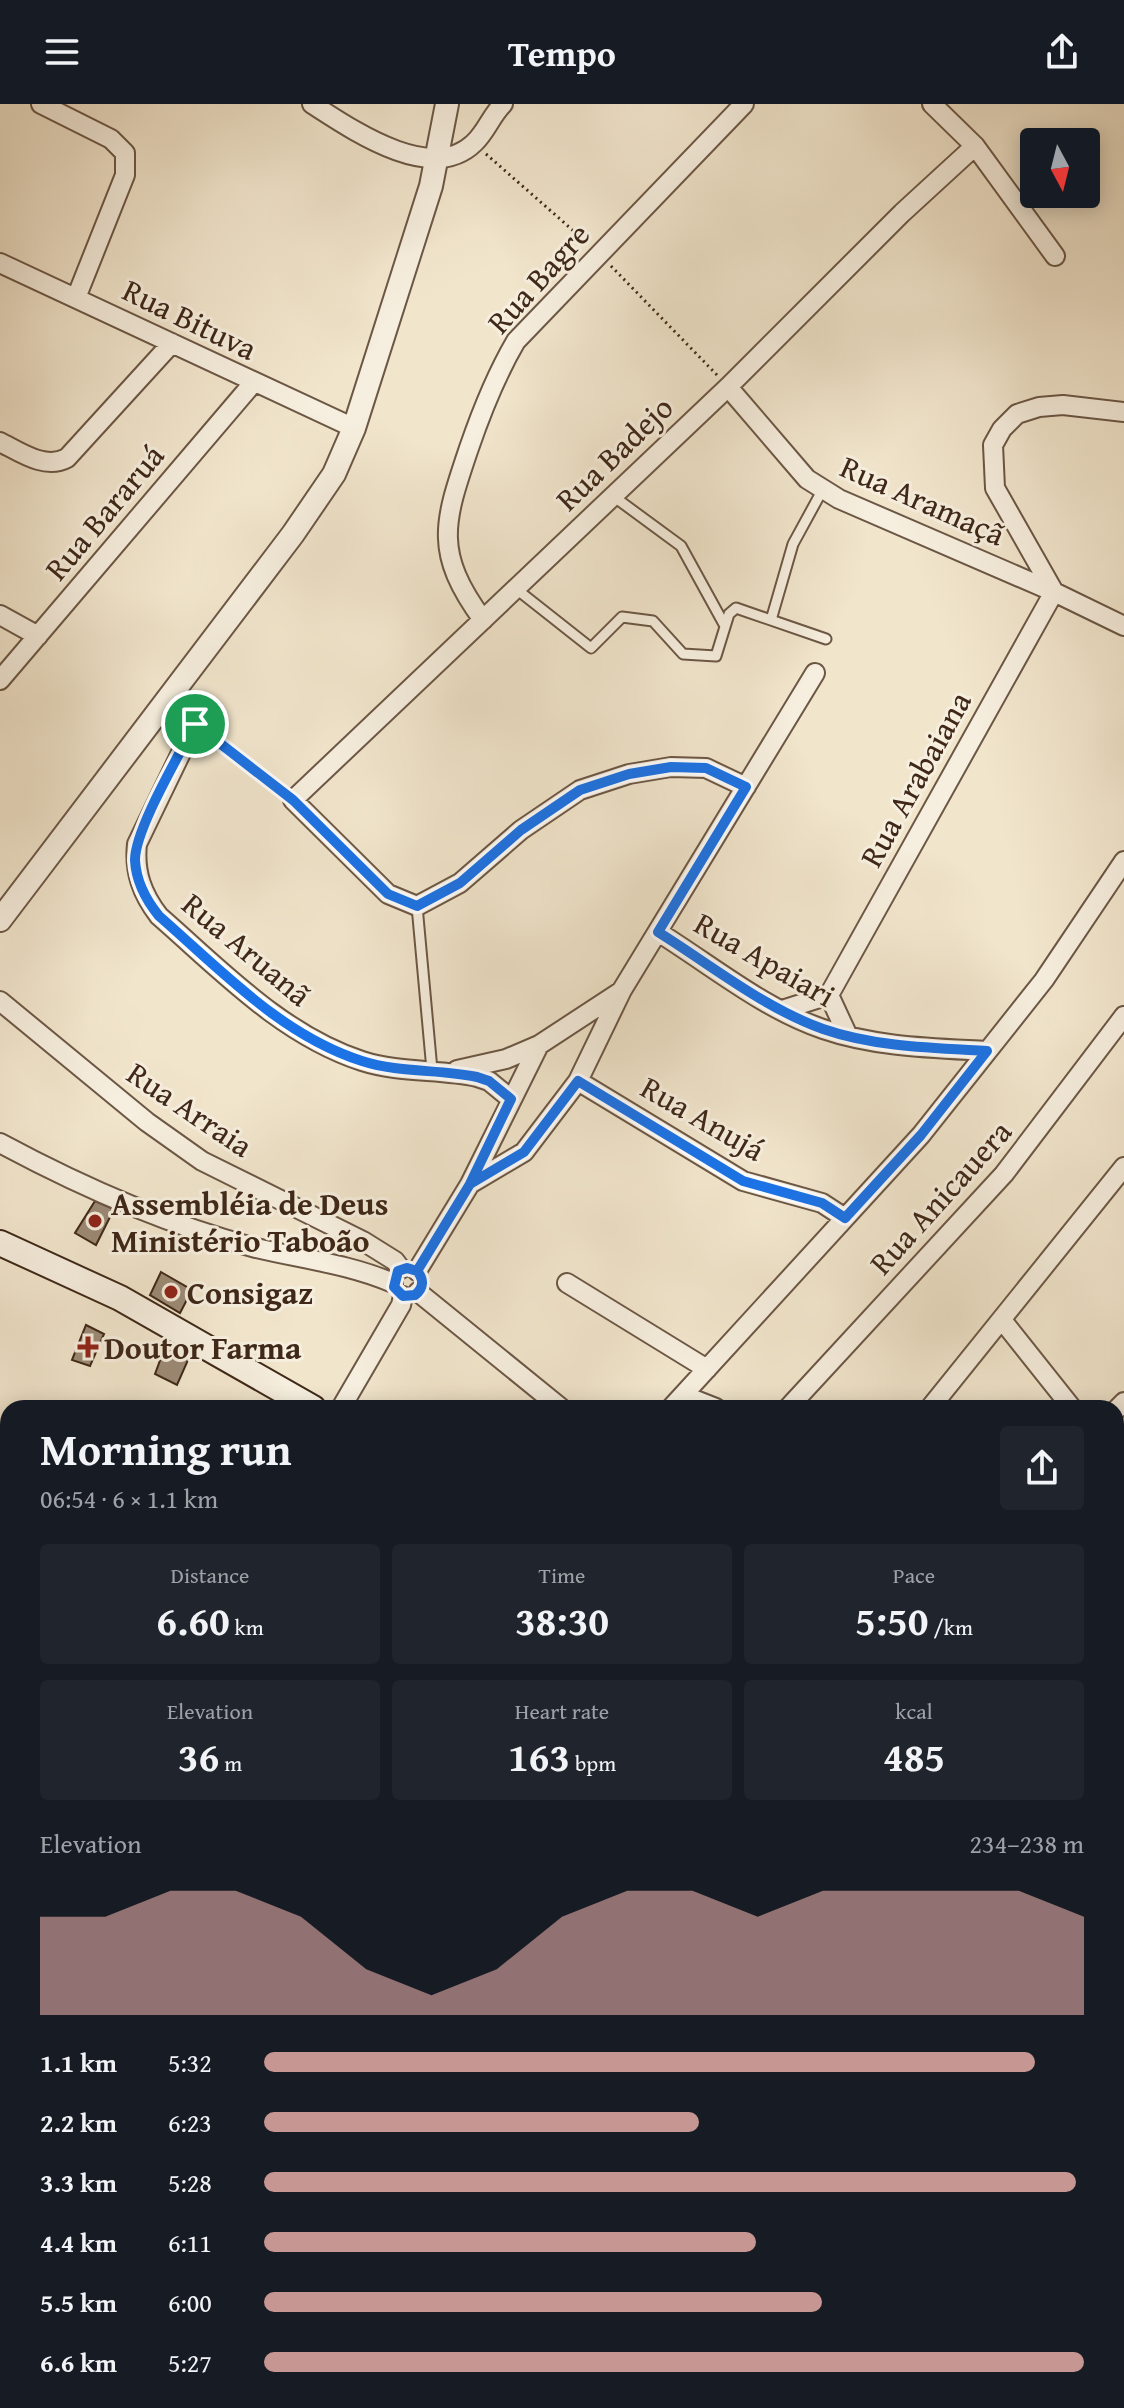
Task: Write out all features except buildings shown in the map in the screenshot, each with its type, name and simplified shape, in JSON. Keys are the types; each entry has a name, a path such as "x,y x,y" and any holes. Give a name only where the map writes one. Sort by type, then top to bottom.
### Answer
{"main road":[{"path":"0,1243 120,1298 299,1400"}],"street":[{"path":"41,104 111,139 125,153 125,175 76,298"},
{"path":"312,104 379,143 438,160 463,152 474,143 491,108"},
{"path":"0,920 293,534 334,474 354,428 438,160 447,104"},
{"name":"Rua Bagre","path":"483,620 463,593 453,570 447,512 494,378 516,341 744,104"},
{"path":"932,104 975,146 1055,256"},
{"name":"Rua Badejo","path":"293,800 728,387 902,213 975,146"},
{"name":"Rua Bituva","path":"0,263 354,428"},
{"path":"0,442 39,461 60,462 67,458 172,343"},
{"name":"Rua Bararuá","path":"0,680 254,382"},
{"name":"Rua Aramaçã","path":"728,387 807,479 839,499 1054,592 1124,626"},
{"path":"1054,592 995,488 993,445 1017,414 1039,407 1063,405 1124,412"},
{"name":"Rua Arabaiana","path":"829,995 1054,592"},
{"path":"0,615 38,636"},
{"path":"470,1184 524,1152 578,1081 622,990 815,673"},
{"name":"Rua Aruanã","path":"195,724 137,844 135,860 146,900 159,916 280,1021 324,1046 363,1062 441,1071 489,1081 511,1099"},
{"path":"293,800 388,894 417,906 460,883 521,830 580,790 629,774 671,767 706,768 746,787"},
{"path":"678,1400 921,1135 1044,980 1124,861"},
{"name":"Rua Apaiari","path":"658,932 782,1010 848,1036 909,1046 987,1051"},
{"name":"Rua Aruanã","path":"441,1071 506,1059 539,1045 622,990"},
{"path":"782,1010 829,995 848,1036"},
{"name":"Rua Arraia","path":"0,1001 147,1122 202,1161 363,1241 395,1261 406,1282 551,1400"},
{"name":"Rua Anicauera","path":"795,1400 1004,1174 1124,1016"},
{"path":"346,1400 401,1305 406,1282 470,1184 539,1045"},
{"name":"Rua Anujá","path":"578,1081 743,1181 822,1203 845,1218"},
{"path":"0,1143 148,1212 254,1247 406,1282"},
{"path":"937,1400 1124,1167"},
{"path":"567,1283 707,1369"},
{"path":"1002,1320 1066,1400"}],"lane":[{"path":"771,620 793,544 823,489"},
{"path":"613,495 681,546 725,626"},
{"path":"515,588 591,648 622,617 653,621 683,654 716,656 729,614 736,608 826,639"},
{"path":"169,696 195,724 293,800"},
{"path":"417,906 441,1071"}],"place":[{"name":"Assembléia de Deus Ministério Taboão","path":"95,1221"},
{"name":"Consigaz","path":"171,1292"},
{"name":"Doutor Farma","path":"88,1347"}],"route":[{"path":"195,724 137,844 135,860 139,879 146,900 159,916 280,1021 324,1046 363,1062 394,1068 450,1071 477,1077 500,1088 511,1099 470,1184 417,1271 422,1279 421,1288 415,1295 403,1296 394,1287 393,1279 398,1271 407,1268 417,1271 470,1184 524,1152 578,1081 743,1181 822,1203 845,1218 921,1135 987,1051 909,1046 822,1029 782,1010 658,932 746,787 706,768 671,767 629,774 580,790 521,830 460,883 417,906 388,894 293,800 195,724"}]}
